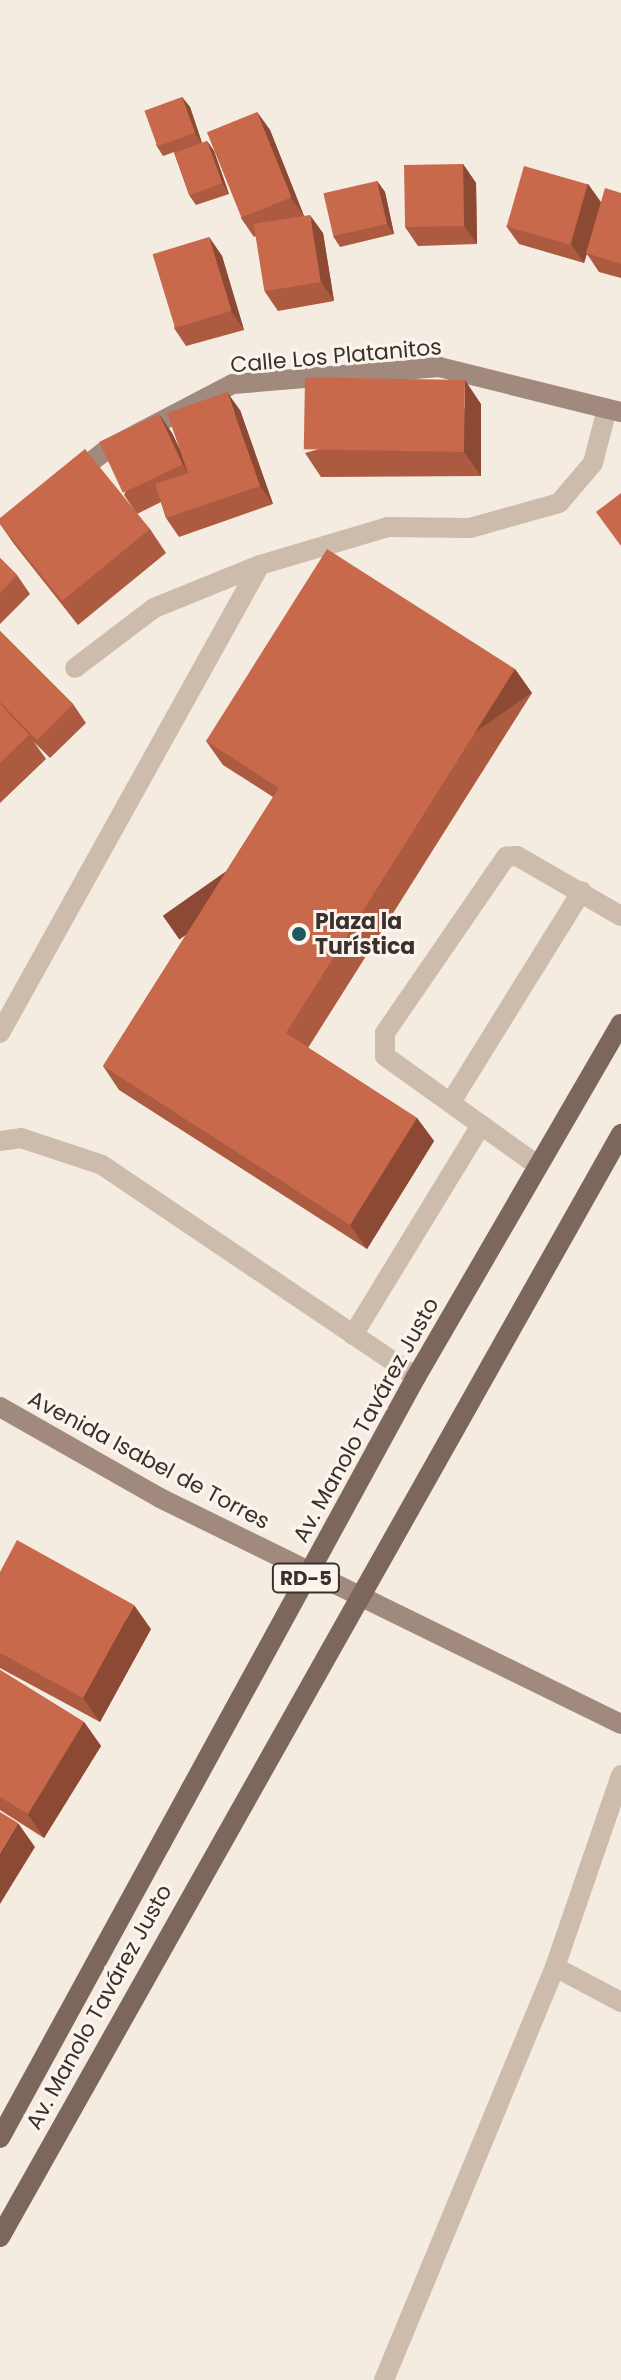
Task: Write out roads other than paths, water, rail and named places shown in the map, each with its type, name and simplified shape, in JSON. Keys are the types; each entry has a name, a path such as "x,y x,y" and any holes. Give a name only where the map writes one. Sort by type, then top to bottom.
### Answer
{"main road":[{"name":"Av. Manolo Tavárez Justo","path":"0,2138 416,1377 621,1024"},
{"name":"Av. Manolo Tavárez Justo","path":"0,2237 621,1134"}],"street":[{"name":"Calle Los Platanitos","path":"50,494 106,450 233,384 439,367 614,410"},
{"path":"75,668 154,608 260,565 388,527 470,528 559,503 593,463 614,410"},
{"path":"0,1033 260,565"},
{"path":"537,1165 385,1056 385,1033 496,864 517,856 621,916"},
{"path":"451,1102 582,891"},
{"path":"353,1335 481,1125"},
{"path":"0,1141 21,1138 102,1165 416,1377"},
{"name":"Avenida Isabel de Torres","path":"0,1407 160,1498 621,1724"},
{"path":"384,2380 555,1967 621,1775"},
{"path":"555,1967 621,2002"}],"place":[{"name":"Plaza la Turística","path":"299,934"}]}
